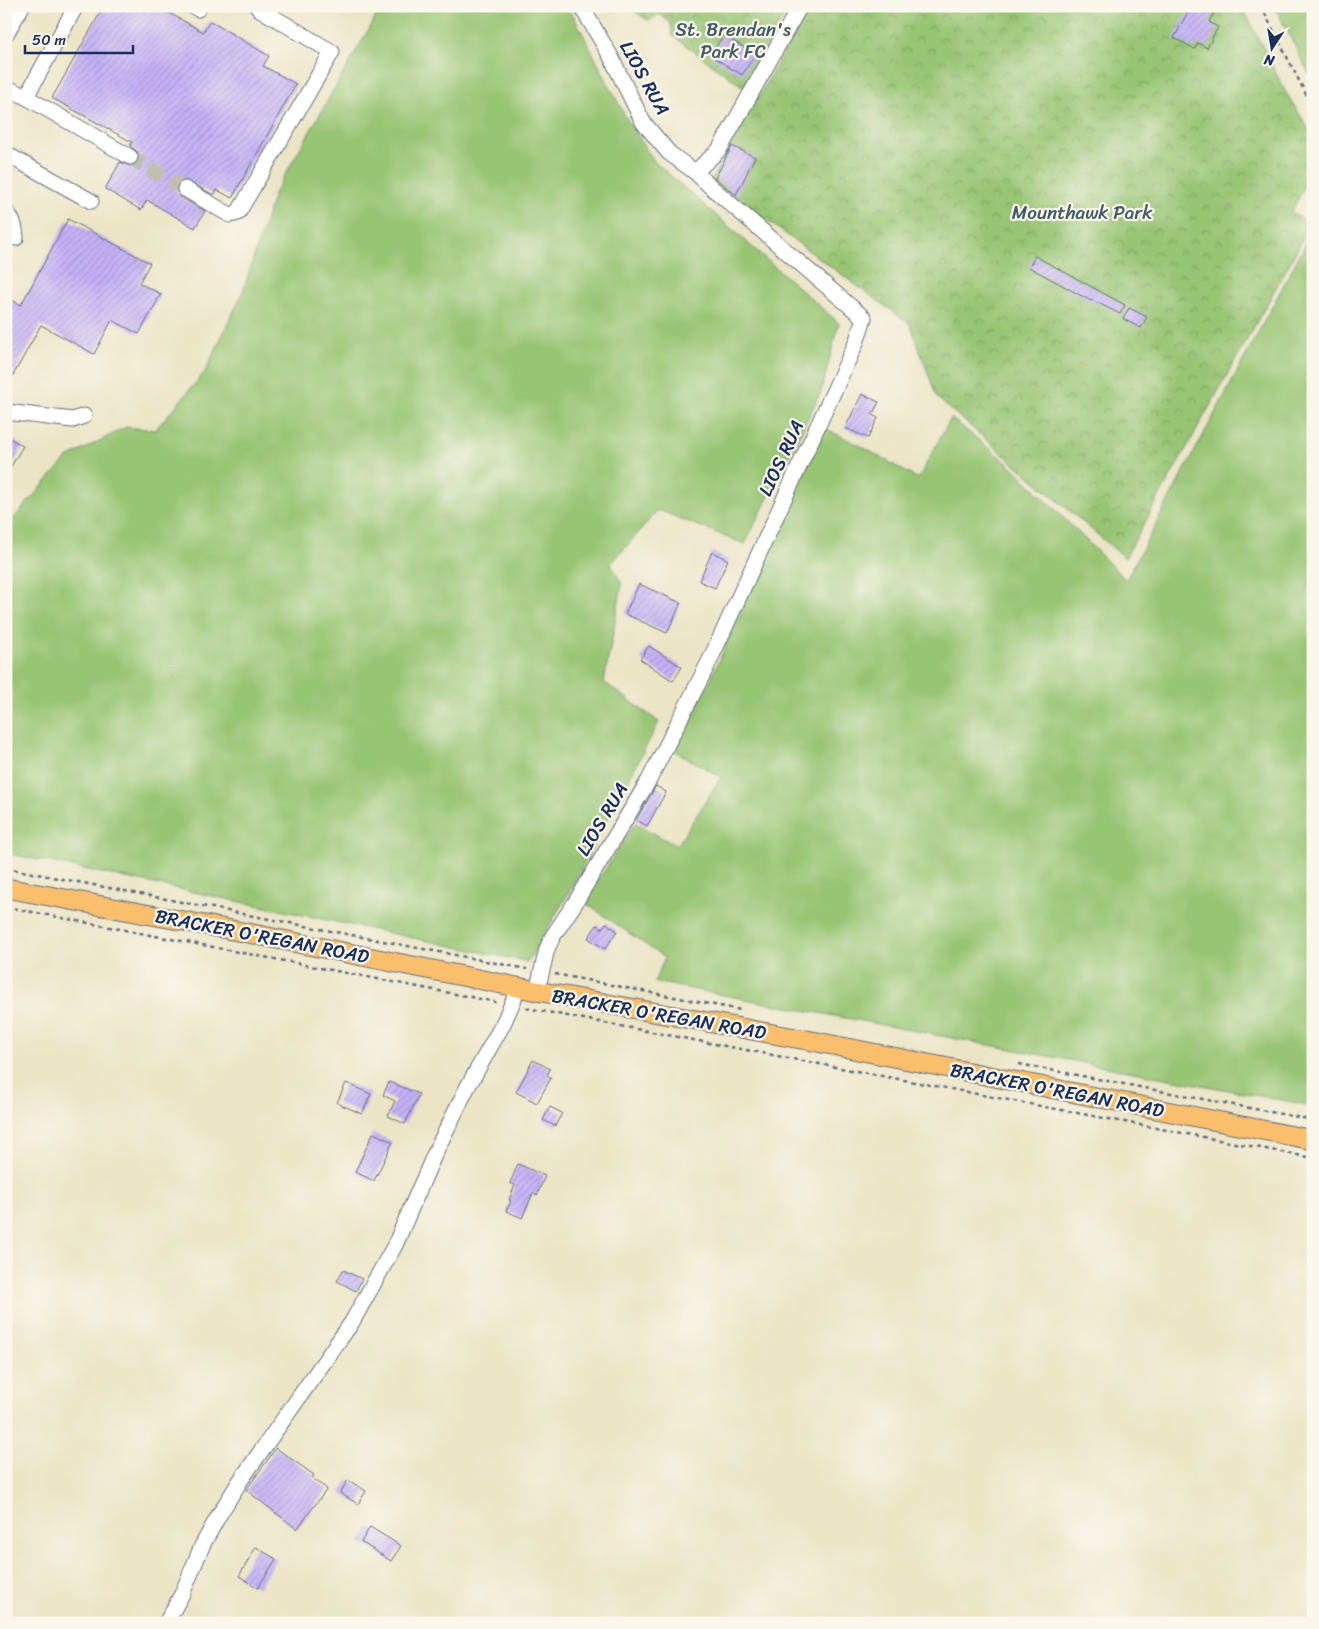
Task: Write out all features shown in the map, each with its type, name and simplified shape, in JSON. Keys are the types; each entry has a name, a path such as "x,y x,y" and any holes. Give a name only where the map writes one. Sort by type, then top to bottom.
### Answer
{"main road":[{"name":"BRACKER O'REGAN ROAD","path":"6,888 248,933 537,991 812,1041 1313,1140"}],"street":[{"path":"6,34 22,6"},
{"path":"26,97 76,6"},
{"path":"185,189 230,215 238,213 332,52 258,8 260,6"},
{"name":"LIOS RUA","path":"537,991 540,972 553,936 576,903 649,780 709,662 856,343 864,318 711,188 695,172 669,153 643,122 610,55 581,6"},
{"path":"695,172 720,150 800,6"},
{"path":"6,87 130,157"},
{"path":"6,154 91,201"},
{"path":"6,212 11,217 15,227 16,238"},
{"path":"6,412 73,420 84,416"},
{"path":"166,1623 182,1594 202,1546 227,1502 352,1322 395,1244 451,1120 503,1024 516,987"}],"path":[{"path":"1261,6 1313,108"},
{"path":"6,868 743,1010"},
{"path":"6,907 1313,1158"},
{"path":"1011,1062 1313,1120"}],"green space":[{"path":"382,6 563,6 573,15 626,118 654,161 839,323 821,392 745,544 658,510 611,564 622,584 604,682 659,722 569,892 528,962 6,853 6,527 67,458 126,427 155,430 205,372 242,294 274,194"},
{"name":"St. Brendan's Park FC","path":"627,6 790,6 743,87 672,35 671,23 659,14 649,21"},
{"name":"Mounthawk Park","path":"810,6 1242,6 1284,89 1313,136 1313,182 1305,185 1291,213 1312,223 1125,558 937,398 910,324 711,180"},
{"path":"1274,6 1313,6 1313,81"},
{"path":"1313,230 1313,1106 654,982 665,958 584,902 635,823 677,846 721,777 675,751 712,676 824,428 861,446 918,479 951,418 1015,469 1126,580"}],"building":[{"path":"104,6 157,6 203,32 210,21 269,56 263,66 296,84 232,198 217,190 214,195 185,180 177,184 176,189 180,197 205,211 195,228 147,200 141,210 105,189 120,162 130,166 138,162 138,152 130,146 132,142 52,98"},
{"path":"1191,6 1202,6 1214,12 1209,22 1218,27 1207,48 1198,43 1195,49 1174,38"},
{"path":"723,35 755,54 742,75 711,56"},
{"path":"732,146 755,157 736,195 715,178"},
{"path":"68,219 150,263 139,283 161,294 139,334 112,320 94,354 41,325 6,388 6,297 21,305"},
{"path":"1035,256 1125,305 1120,314 1091,301 1029,267"},
{"path":"1129,308 1147,317 1141,328 1123,319"},
{"path":"862,394 879,402 872,415 878,418 868,438 845,428"},
{"path":"6,436 23,446 6,475"},
{"path":"712,552 728,560 715,588 699,581"},
{"path":"639,584 681,603 667,633 625,614"},
{"path":"649,646 682,667 673,681 640,659"},
{"path":"656,786 666,792 647,826 636,820"},
{"path":"606,923 617,931 605,949 588,938 597,925 602,928"},
{"path":"533,1060 550,1069 547,1076 551,1078 537,1103 516,1092"},
{"path":"389,1082 419,1094 405,1124 388,1116 395,1101 383,1095"},
{"path":"346,1083 371,1094 362,1114 337,1103"},
{"path":"550,1107 562,1113 555,1126 543,1120"},
{"path":"373,1133 393,1142 374,1181 355,1172"},
{"path":"518,1164 545,1176 537,1195 533,1193 522,1218 506,1211 515,1185 510,1183"},
{"path":"343,1270 362,1279 356,1291 337,1281"},
{"path":"276,1448 314,1475 312,1478 327,1489 297,1529 246,1490"},
{"path":"348,1480 366,1491 358,1504 340,1493"},
{"path":"370,1527 401,1546 391,1561 361,1542"},
{"path":"256,1547 276,1559 258,1588 239,1576"}],"tunnel":[{"path":"130,157 185,189"}]}
